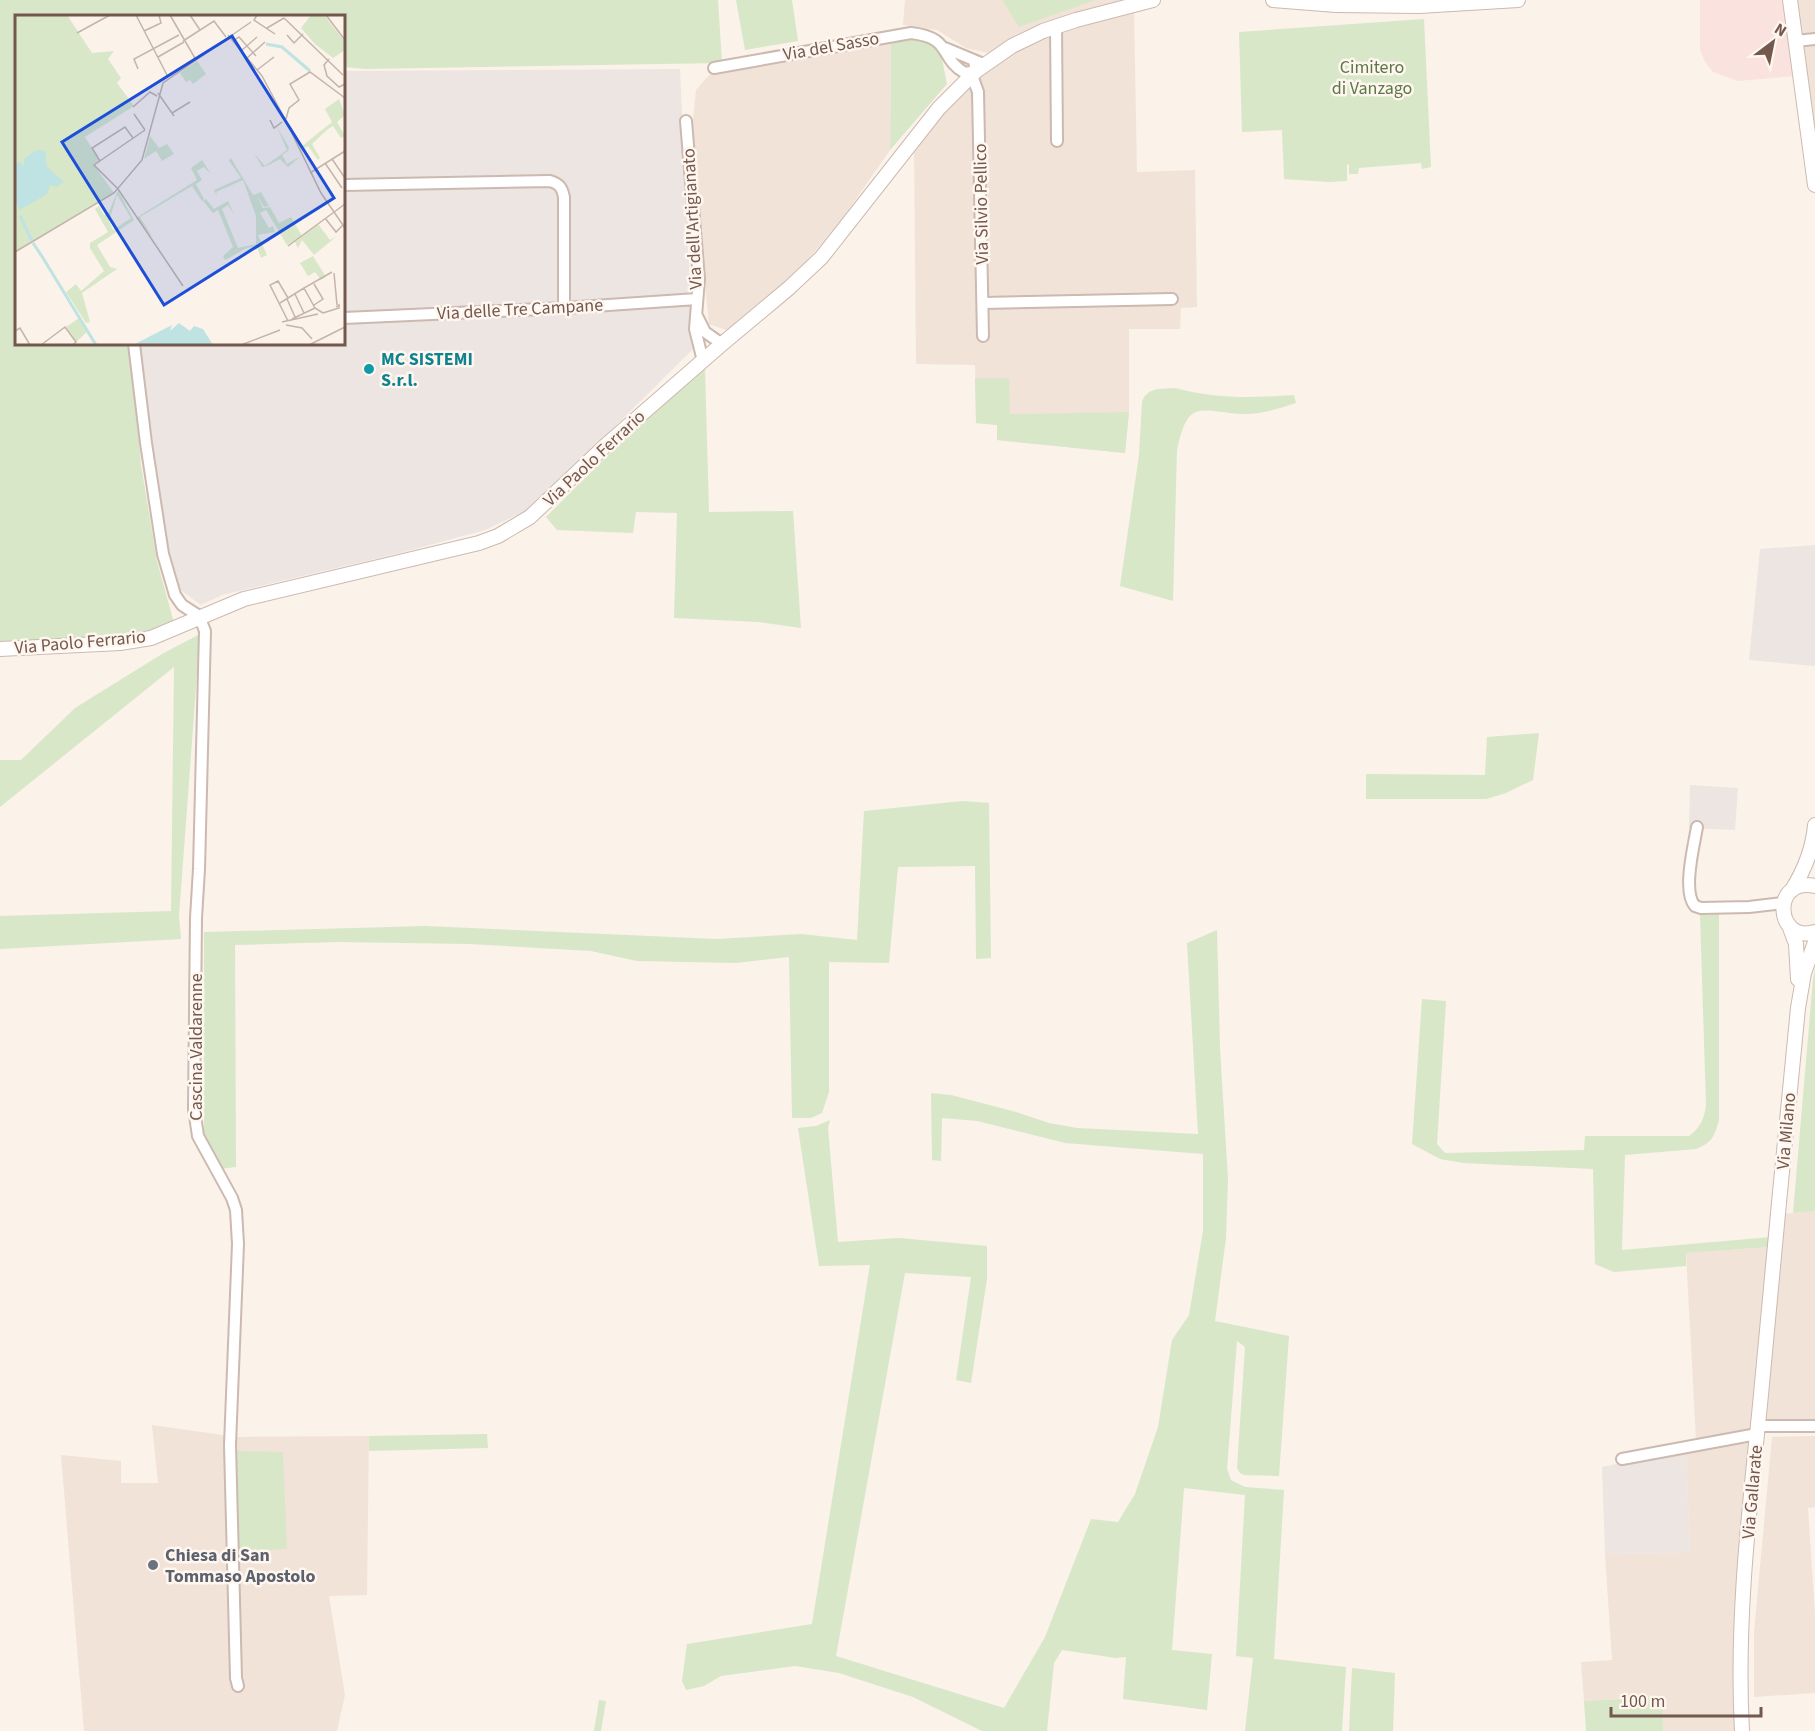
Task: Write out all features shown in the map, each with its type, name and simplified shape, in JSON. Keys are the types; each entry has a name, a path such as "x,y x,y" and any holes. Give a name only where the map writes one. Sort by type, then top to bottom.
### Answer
{"street":[{"name":"Via Paolo Ferrario","path":"0,649 120,643 151,638 244,599 479,543 498,536 530,517 605,446 821,258 950,95 976,68 1020,42 1056,26 1127,3 1153,0"},
{"path":"1273,0 1336,5 1518,0"},
{"path":"1790,0 1813,151 1815,184"},
{"path":"1056,26 1057,141"},
{"name":"Via del Sasso","path":"714,68 901,33 934,39 976,68"},
{"path":"1796,41 1815,39"},
{"path":"945,48 956,68 956,81 950,95"},
{"path":"956,68 965,73 976,68"},
{"name":"Via Silvio Pellico","path":"976,68 974,81 978,92 983,336"},
{"name":"Via dell'Artigianato","path":"686,121 699,279 696,339 703,361"},
{"path":"345,185 550,181 556,183 560,186 564,197 564,308"},
{"name":"Via delle Tre Campane","path":"345,318 564,308 697,299"},
{"path":"983,303 1172,299"},
{"name":"Via dell'Artigianato","path":"697,316 705,332 722,344"},
{"path":"134,345 163,554 175,595 182,605 199,616"},
{"name":"Cascina Valdarenne","path":"199,616 205,631 196,918 194,1109 198,1136 232,1198 237,1221 230,1445 232,1600 238,1686"},
{"path":"1697,827 1690,868 1690,897 1695,906 1701,908 1749,907 1784,903 1814,848 1815,825"},
{"path":"1792,890 1802,885 1815,886"},
{"name":"Via Milano","path":"1784,903 1784,918 1796,944 1798,1008"},
{"path":"1789,925 1803,933 1815,932"},
{"name":"Via Milano","path":"1774,1254 1798,1008 1804,973 1815,942"},
{"name":"Via Gallarate","path":"1742,1731 1740,1632 1774,1254"},
{"path":"1622,1459 1757,1430 1815,1426"}],"shaded area":[{"path":"905,0 1142,0 988,53 966,48 937,30 903,25"},
{"path":"1700,0 1786,0 1796,76 1738,81 1713,72 1705,62 1700,50"},
{"path":"1794,0 1815,0 1815,170"},
{"path":"1134,10 1137,172 1195,170 1197,307 1181,308 1180,329 1129,329 1129,412 1125,453 997,440 997,425 976,423 975,365 916,364 914,151 949,106 981,74 1025,46 1047,36"},
{"path":"891,40 890,150 847,212 787,286 729,331 709,324 689,123 693,120 696,90 707,77 716,71"},
{"path":"680,69 693,349 534,507 485,530 404,552 222,595 201,605 176,587 167,557 139,345 345,345 345,71"},
{"path":"1815,545 1815,666 1749,660 1760,549"},
{"path":"1690,785 1738,788 1735,830 1689,828"},
{"path":"1815,1211 1815,1422 1696,1440 1686,1253 1769,1247 1773,1215"},
{"path":"152,1425 237,1437 369,1436 367,1595 329,1596 345,1695 337,1731 84,1731 61,1455 121,1461 121,1483 158,1483"},
{"path":"1815,1436 1815,1507 1808,1508 1815,1614 1815,1693 1754,1697 1754,1632 1772,1437"},
{"path":"1749,1443 1737,1636 1740,1731 1663,1731 1661,1697 1584,1701 1581,1662 1612,1660 1605,1554 1690,1553 1686,1450"},
{"path":"1686,1450 1690,1553 1605,1554 1602,1467"}],"green space":[{"path":"0,0 718,0 722,63 366,69 345,67 345,15 15,15 15,345 131,345 141,465 157,561 176,630 152,639 0,649"},
{"path":"736,0 792,0 798,41 745,50"},
{"path":"1002,0 1095,0 1019,27"},
{"name":"Cimitero di Vanzago","path":"1424,19 1431,167 1422,169 1421,163 1359,168 1358,174 1349,174 1349,164 1347,165 1347,181 1284,179 1282,130 1242,132 1239,32"},
{"path":"915,38 925,40 940,49 947,84 890,150 891,40"},
{"path":"705,368 709,512 793,511 801,628 759,622 674,618 677,513 636,512 633,533 557,530 546,517 622,441"},
{"path":"975,378 1009,378 1010,414 1129,412 1125,453 997,440 997,425 976,423"},
{"path":"1175,388 1234,397 1294,395 1296,403 1255,414 1197,412 1191,415 1186,422 1177,450 1173,601 1120,586 1139,455 1142,402 1151,391"},
{"path":"200,634 179,916 181,939 0,949 0,916 171,911 174,667 0,807 0,760 21,760 75,708 162,654"},
{"path":"1539,733 1533,780 1506,793 1486,799 1366,799 1366,774 1485,775 1487,737"},
{"path":"963,801 989,803 991,958 976,959 975,866 898,867 889,963 829,962 829,1092 822,1113 811,1118 792,1118 789,957 736,963 637,961 591,951 470,944 338,942 235,945 236,1167 220,1169 204,1134 204,932 425,926 717,939 801,934 857,940 864,811"},
{"path":"1719,914 1719,1120 1716,1131 1706,1144 1696,1149 1625,1155 1622,1250 1771,1237 1770,1247 1686,1253 1686,1266 1614,1272 1595,1264 1593,1169 1463,1163 1440,1159 1412,1144 1422,999 1446,1001 1437,1144 1445,1153 1584,1150 1585,1136 1689,1136 1701,1123 1706,1106 1700,915"},
{"path":"1217,930 1220,1048 1228,1179 1226,1238 1215,1321 1289,1336 1279,1476 1244,1475 1237,1468 1245,1347 1237,1341 1227,1469 1231,1480 1245,1487 1284,1490 1274,1659 1346,1667 1342,1731 1245,1731 1253,1658 1236,1656 1245,1495 1184,1488 1172,1650 1212,1654 1207,1710 1123,1699 1126,1657 1116,1658 1062,1650 1054,1663 1047,1731 982,1731 913,1697 839,1673 795,1666 721,1676 704,1686 686,1690 682,1681 687,1644 812,1624 870,1265 819,1266 798,1128 816,1126 830,1120 828,1128 838,1242 899,1238 987,1246 987,1279 971,1383 956,1380 971,1277 905,1273 836,1656 1004,1708 1045,1637 1091,1519 1118,1522 1135,1494 1158,1427 1172,1340 1189,1315 1203,1231 1203,1154 1065,1143 977,1121 942,1118 941,1161 932,1160 931,1093 951,1095 1049,1123 1077,1128 1198,1134 1187,943"},
{"path":"1815,968 1815,1211 1793,1213 1813,979"},
{"path":"487,1434 488,1448 369,1451 369,1436"},
{"path":"237,1451 283,1452 287,1549 239,1551"},
{"path":"1352,1668 1395,1673 1393,1731 1349,1731"},
{"path":"1662,1697 1663,1731 1586,1731 1584,1701"},
{"path":"599,1700 606,1701 601,1731 594,1731"}],"place":[{"name":"MC SISTEMI S.r.l.","path":"369,369"},
{"name":"Chiesa di San Tommaso Apostolo","path":"153,1565"}]}
